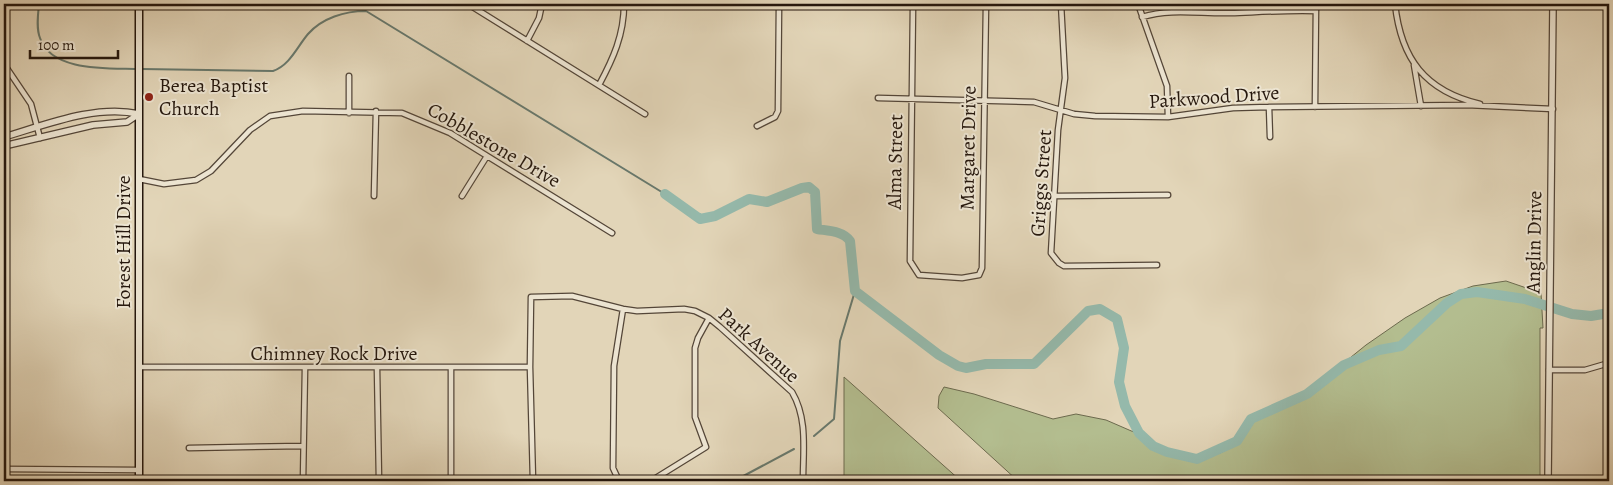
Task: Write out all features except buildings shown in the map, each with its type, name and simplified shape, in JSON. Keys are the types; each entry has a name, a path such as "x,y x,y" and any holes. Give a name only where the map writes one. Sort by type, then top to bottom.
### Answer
{"main road":[{"name":"Forest Hill Drive","path":"139,4 139,481"}],"street":[{"path":"468,4 645,114"},
{"path":"527,41 539,18 542,4"},
{"path":"599,86 612,61 622,35 624,4"},
{"path":"757,126 775,118 778,111 779,4"},
{"name":"Alma Street","path":"913,4 910,261 919,275 962,278"},
{"name":"Margaret Drive","path":"962,278 978,275 982,268 986,4"},
{"name":"Griggs Street","path":"1061,4 1065,78 1061,111 1052,253 1059,264 1064,266 1157,264"},
{"path":"1138,4 1167,86 1168,117"},
{"path":"1315,107 1316,4"},
{"path":"1395,4 1403,44 1413,64 1422,74 1448,94 1492,106"},
{"name":"Anglin Drive","path":"1548,481 1548,316 1553,109 1553,4"},
{"path":"1142,17 1157,13 1190,10 1230,13 1316,11"},
{"path":"4,64 31,104 40,138"},
{"path":"1413,64 1421,106"},
{"path":"348,113 349,76"},
{"name":"Parkwood Drive","path":"878,98 1034,102 1061,111 1095,116 1168,117 1233,108 1269,107 1492,106 1553,109"},
{"path":"1269,107 1270,137"},
{"path":"4,137 87,115 126,111 139,114"},
{"name":"Cobblestone Drive","path":"139,179 164,184 196,180 212,171 250,130 270,116 303,111 402,113 450,133 612,232"},
{"path":"374,196 376,111"},
{"path":"4,146 93,125 127,122 139,114"},
{"path":"462,196 487,156"},
{"path":"1056,196 1168,195"},
{"name":"Park Avenue","path":"530,368 531,297 572,296 623,309 684,309 709,318 792,392 799,404 802,416 804,481"},
{"path":"619,481 613,468 614,366 623,309"},
{"path":"651,481 706,447 696,417 695,348 698,338 709,318"},
{"path":"1549,370 1585,370 1609,363"},
{"name":"Chimney Rock Drive","path":"139,367 530,368"},
{"path":"303,481 305,368"},
{"path":"377,368 379,481"},
{"path":"450,368 451,481"},
{"path":"530,368 534,481"},
{"path":"189,448 303,446"},
{"path":"4,469 139,470"}],"green space":[{"path":"1506,281 1541,293 1543,328 1540,328 1540,481 1018,481 938,408 939,396 944,387 974,394 1053,419 1076,414 1106,420 1136,433 1154,449 1181,456 1220,453 1232,447 1246,421 1294,403 1366,345 1405,318 1440,298 1473,286"},
{"path":"844,377 961,481 844,481"}],"waterway":[{"path":"39,4 38,26 40,38 46,49 56,57 82,66 137,69"},
{"path":"142,69 273,71 284,65 308,34 320,24 334,16 366,11 665,194"},
{"path":"665,194 700,219 715,216 749,199 767,202 809,187 815,192 817,229 840,233 850,241 855,291 939,355 958,366 966,368 986,364 1034,364 1088,311 1100,309 1117,319 1124,348 1119,382 1125,406 1139,433 1153,446 1167,452 1197,459 1237,441 1251,419 1307,394 1344,365 1379,350 1401,346 1447,303 1461,294 1477,292 1525,299 1572,314 1591,316 1609,313"},
{"path":"814,436 834,419 840,341 855,291"},
{"path":"734,481 794,449"}],"place":[{"name":"Berea Baptist Church","path":"149,97"}]}
